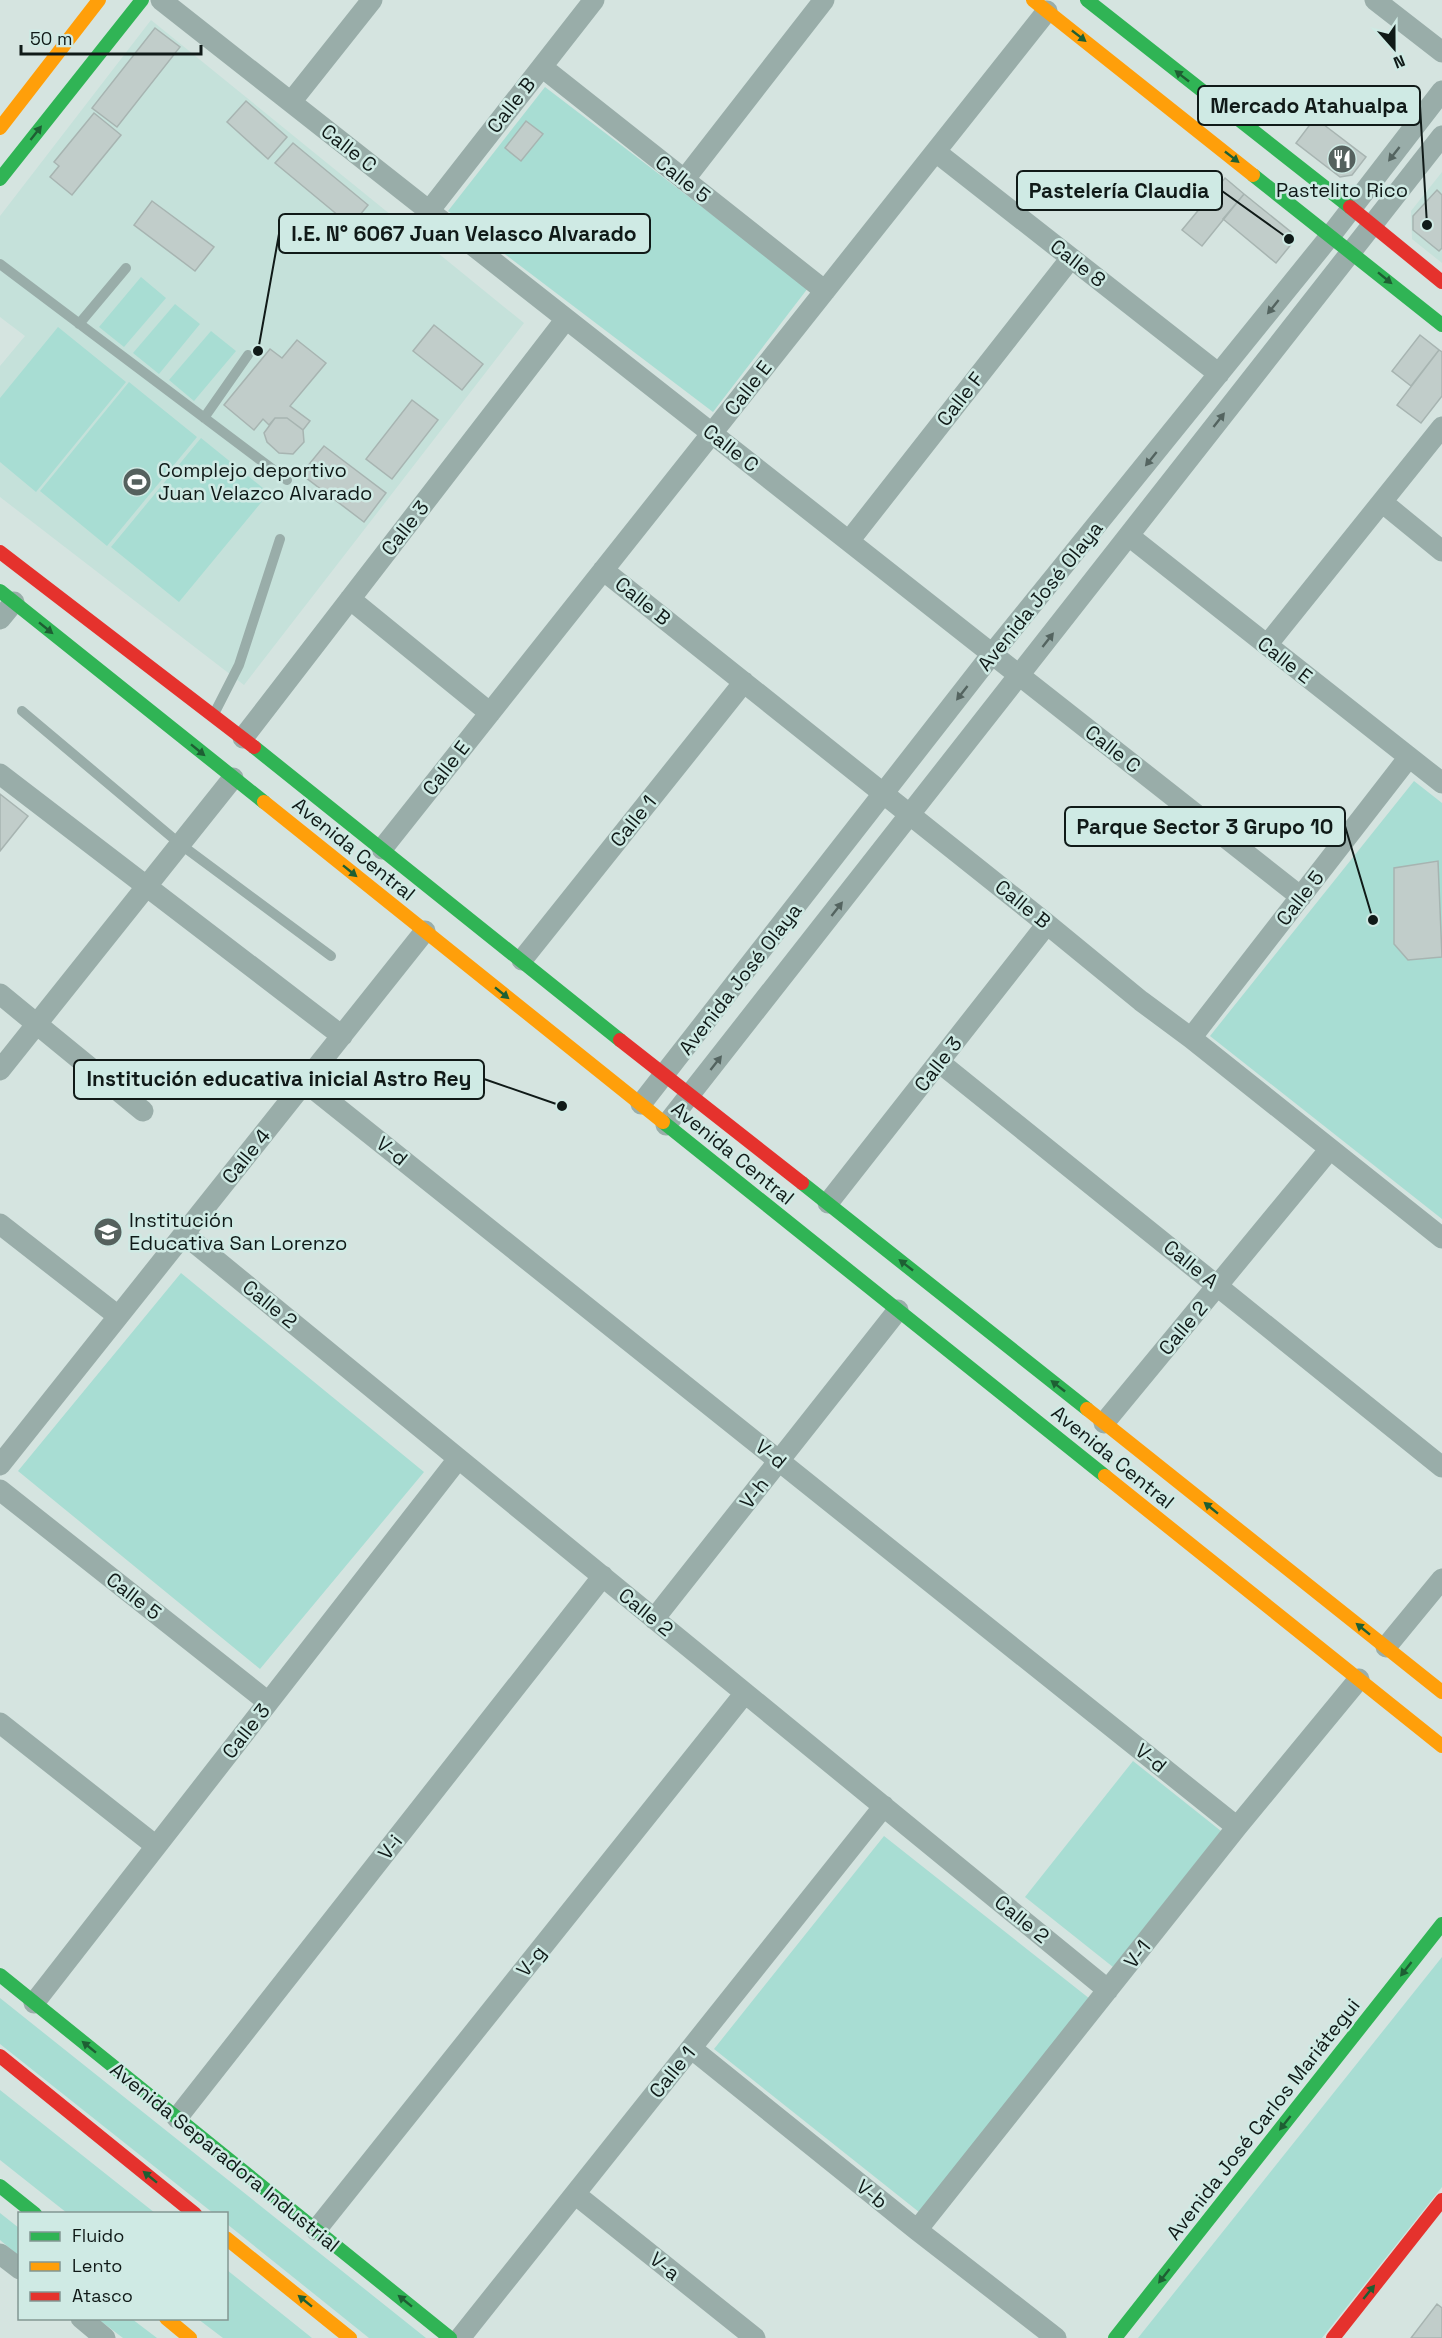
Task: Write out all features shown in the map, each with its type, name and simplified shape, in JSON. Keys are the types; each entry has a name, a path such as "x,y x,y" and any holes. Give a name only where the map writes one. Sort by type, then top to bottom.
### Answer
{"street":[{"path":"0,128 8,102 99,0"},
{"path":"0,179 142,0"},
{"name":"Calle C","path":"161,0 1300,897"},
{"path":"291,102 372,0"},
{"name":"Calle B","path":"429,211 594,0"},
{"path":"684,180 824,0"},
{"path":"1087,0 1442,282"},
{"path":"1375,0 1442,52"},
{"path":"1040,6 1352,251 1442,325"},
{"name":"Calle E","path":"382,849 936,152 1040,6"},
{"name":"Calle 5","path":"542,67 825,291"},
{"name":"Avenida José Olaya","path":"641,1104 992,654 1220,374 1442,91"},
{"name":"Avenida José Olaya","path":"666,1125 1442,136"},
{"name":"Calle 8","path":"936,152 1220,374"},
{"name":"Calle F","path":"849,541 1071,258"},
{"name":"Calle 3","path":"243,738 566,319"},
{"path":"1267,645 1442,427"},
{"path":"1382,502 1442,551"},
{"name":"Calle E","path":"1129,536 1442,783"},
{"name":"Avenida Central","path":"0,552 214,715 664,1076 828,1203 1442,1692"},
{"name":"Calle B","path":"603,570 1442,1239"},
{"path":"0,619 7,596"},
{"name":"Avenida Central","path":"7,596 1442,1746"},
{"path":"350,599 490,713"},
{"name":"Calle 1","path":"522,960 744,682"},
{"name":"Calle 5","path":"1191,1038 1409,757"},
{"path":"0,774 342,1036"},
{"path":"0,1070 233,777"},
{"name":"Calle 3","path":"828,1203 1047,924"},
{"name":"Calle 4","path":"0,1465 425,931"},
{"path":"0,994 143,1111"},
{"name":"Calle A","path":"939,1062 1442,1467"},
{"name":"V-d","path":"305,1082 1237,1827"},
{"name":"Calle 2","path":"1104,1423 1330,1149"},
{"path":"0,1224 118,1316"},
{"name":"Calle 2","path":"184,1234 1108,1990"},
{"name":"V-h","path":"654,1619 898,1310"},
{"name":"Calle 3","path":"34,2003 459,1458"},
{"name":"Calle 5","path":"0,1490 268,1702"},
{"name":"V-i","path":"177,2118 603,1576"},
{"path":"1386,1647 1442,1579"},
{"name":"V-1","path":"917,2230 1237,1827 1359,1680"},
{"name":"V-g","path":"316,2230 745,1693"},
{"path":"0,1723 156,1846"},
{"name":"Calle 1","path":"460,2338 884,1806"},
{"name":"Avenida José Carlos Mariátegui","path":"1115,2338 1442,1924"},
{"name":"Avenida Separadora Industrial","path":"0,1976 450,2338"},
{"name":"V-b","path":"691,2048 917,2230 1056,2338"},
{"path":"0,2056 193,2212"},
{"path":"0,2186 32,2212"},
{"name":"V-a","path":"575,2194 755,2338"},
{"path":"1336,2337 1442,2200"},
{"path":"228,2240 350,2338"},
{"path":"0,2254 18,2268"},
{"path":"167,2320 190,2338"}],"lane":[{"path":"0,264 287,480"},
{"path":"79,324 126,268"},
{"path":"204,418 248,355"},
{"path":"214,715 239,665 280,539"},
{"path":"22,711 180,844 332,956"}],"shaded area":[{"path":"151,20 524,323 244,685 0,497 0,366 25,336 0,317 0,216"},
{"path":"1442,172 1442,263 1412,239 1411,211"}],"green space":[{"path":"545,87 808,288 713,412 448,211"},
{"path":"141,277 166,298 124,347 99,327"},
{"path":"175,304 200,324 159,374 133,353"},
{"path":"58,327 126,382 36,492 0,462 0,398"},
{"path":"211,331 236,351 194,401 169,380"},
{"path":"129,382 197,437 107,546 40,491"},
{"path":"201,438 269,493 179,602 111,547"},
{"path":"1414,781 1442,803 1442,1219 1210,1036"},
{"path":"181,1273 424,1472 260,1669 18,1471"},
{"path":"1133,1761 1221,1831 1113,1967 1025,1897"},
{"path":"884,1836 1090,1999 919,2212 714,2049"},
{"path":"1442,1957 1442,2187 1322,2338 1138,2338"},
{"path":"0,1998 426,2338 369,2338 228,2225 228,2212 212,2212 0,2044"},
{"path":"0,2090 154,2212 66,2212 0,2160"},
{"path":"0,2213 18,2227 18,2255 0,2240"},
{"path":"228,2271 312,2338 223,2338 199,2320 228,2320"},
{"path":"99,2320 133,2320 157,2338 123,2338"}],"building":[{"path":"155,28 180,47 117,127 92,108"},
{"path":"246,101 287,137 268,159 227,122"},
{"path":"94,113 121,135 72,195 50,177 59,166 54,162"},
{"path":"1315,118 1366,157 1352,175 1340,177 1296,143"},
{"path":"526,121 543,134 521,161 505,148"},
{"path":"293,143 368,205 351,226 275,163"},
{"path":"1225,178 1244,194 1202,246 1182,230"},
{"path":"1437,190 1442,195 1442,248 1439,251 1413,230 1413,216"},
{"path":"1244,194 1291,232 1293,242 1276,263 1223,219"},
{"path":"152,201 214,247 195,271 134,225"},
{"path":"434,325 483,364 462,390 413,351"},
{"path":"1420,335 1439,350 1411,386 1392,371"},
{"path":"297,340 326,363 290,406 310,421 303,430 287,418 275,418 269,425 263,419 254,430 224,405 270,349 282,358"},
{"path":"1439,350 1442,352 1442,396 1421,423 1397,405"},
{"path":"412,400 438,420 392,479 366,459"},
{"path":"275,418 287,418 303,430 304,442 293,454 279,453 267,442 264,433"},
{"path":"324,446 386,493 364,522 301,474"},
{"path":"0,794 28,816 0,851"},
{"path":"1438,861 1442,957 1408,960 1394,944 1394,868"},
{"path":"1437,2304 1442,2308 1442,2338 1411,2338"}],"traffic: fast":[{"path":"0,179 142,0"},
{"path":"1087,0 1350,207"},
{"path":"1253,175 1442,325"},
{"path":"0,591 264,802"},
{"path":"254,747 620,1040"},
{"path":"663,1122 1105,1476"},
{"path":"802,1183 1087,1409"},
{"path":"1115,2338 1442,1924"},
{"path":"0,1975 450,2338"},
{"path":"0,2186 32,2212"}],"traffic: slow":[{"path":"0,128 99,0"},
{"path":"1033,0 1253,175"},
{"path":"264,802 663,1122"},
{"path":"1087,1409 1442,1692"},
{"path":"1105,1476 1442,1746"},
{"path":"228,2240 350,2338"},
{"path":"168,2320 190,2338"}],"traffic: jam":[{"path":"1350,207 1442,282"},
{"path":"0,552 254,747"},
{"path":"620,1040 802,1183"},
{"path":"0,2056 193,2212"},
{"path":"1333,2338 1442,2200"}],"place":[{"name":"Pastelito Rico","path":"1342,159"},
{"name":"Mercado Atahualpa","path":"1427,225"},
{"name":"Pastelería Claudia","path":"1289,239"},
{"name":"I.E. N° 6067 Juan Velasco Alvarado","path":"258,351"},
{"name":"Complejo deportivo Juan Velazco Alvarado","path":"137,482"},
{"name":"Parque Sector 3 Grupo 10","path":"1373,920"},
{"name":"Institución educativa inicial Astro Rey","path":"562,1106"},
{"name":"Institución Educativa San Lorenzo","path":"108,1232"}]}
